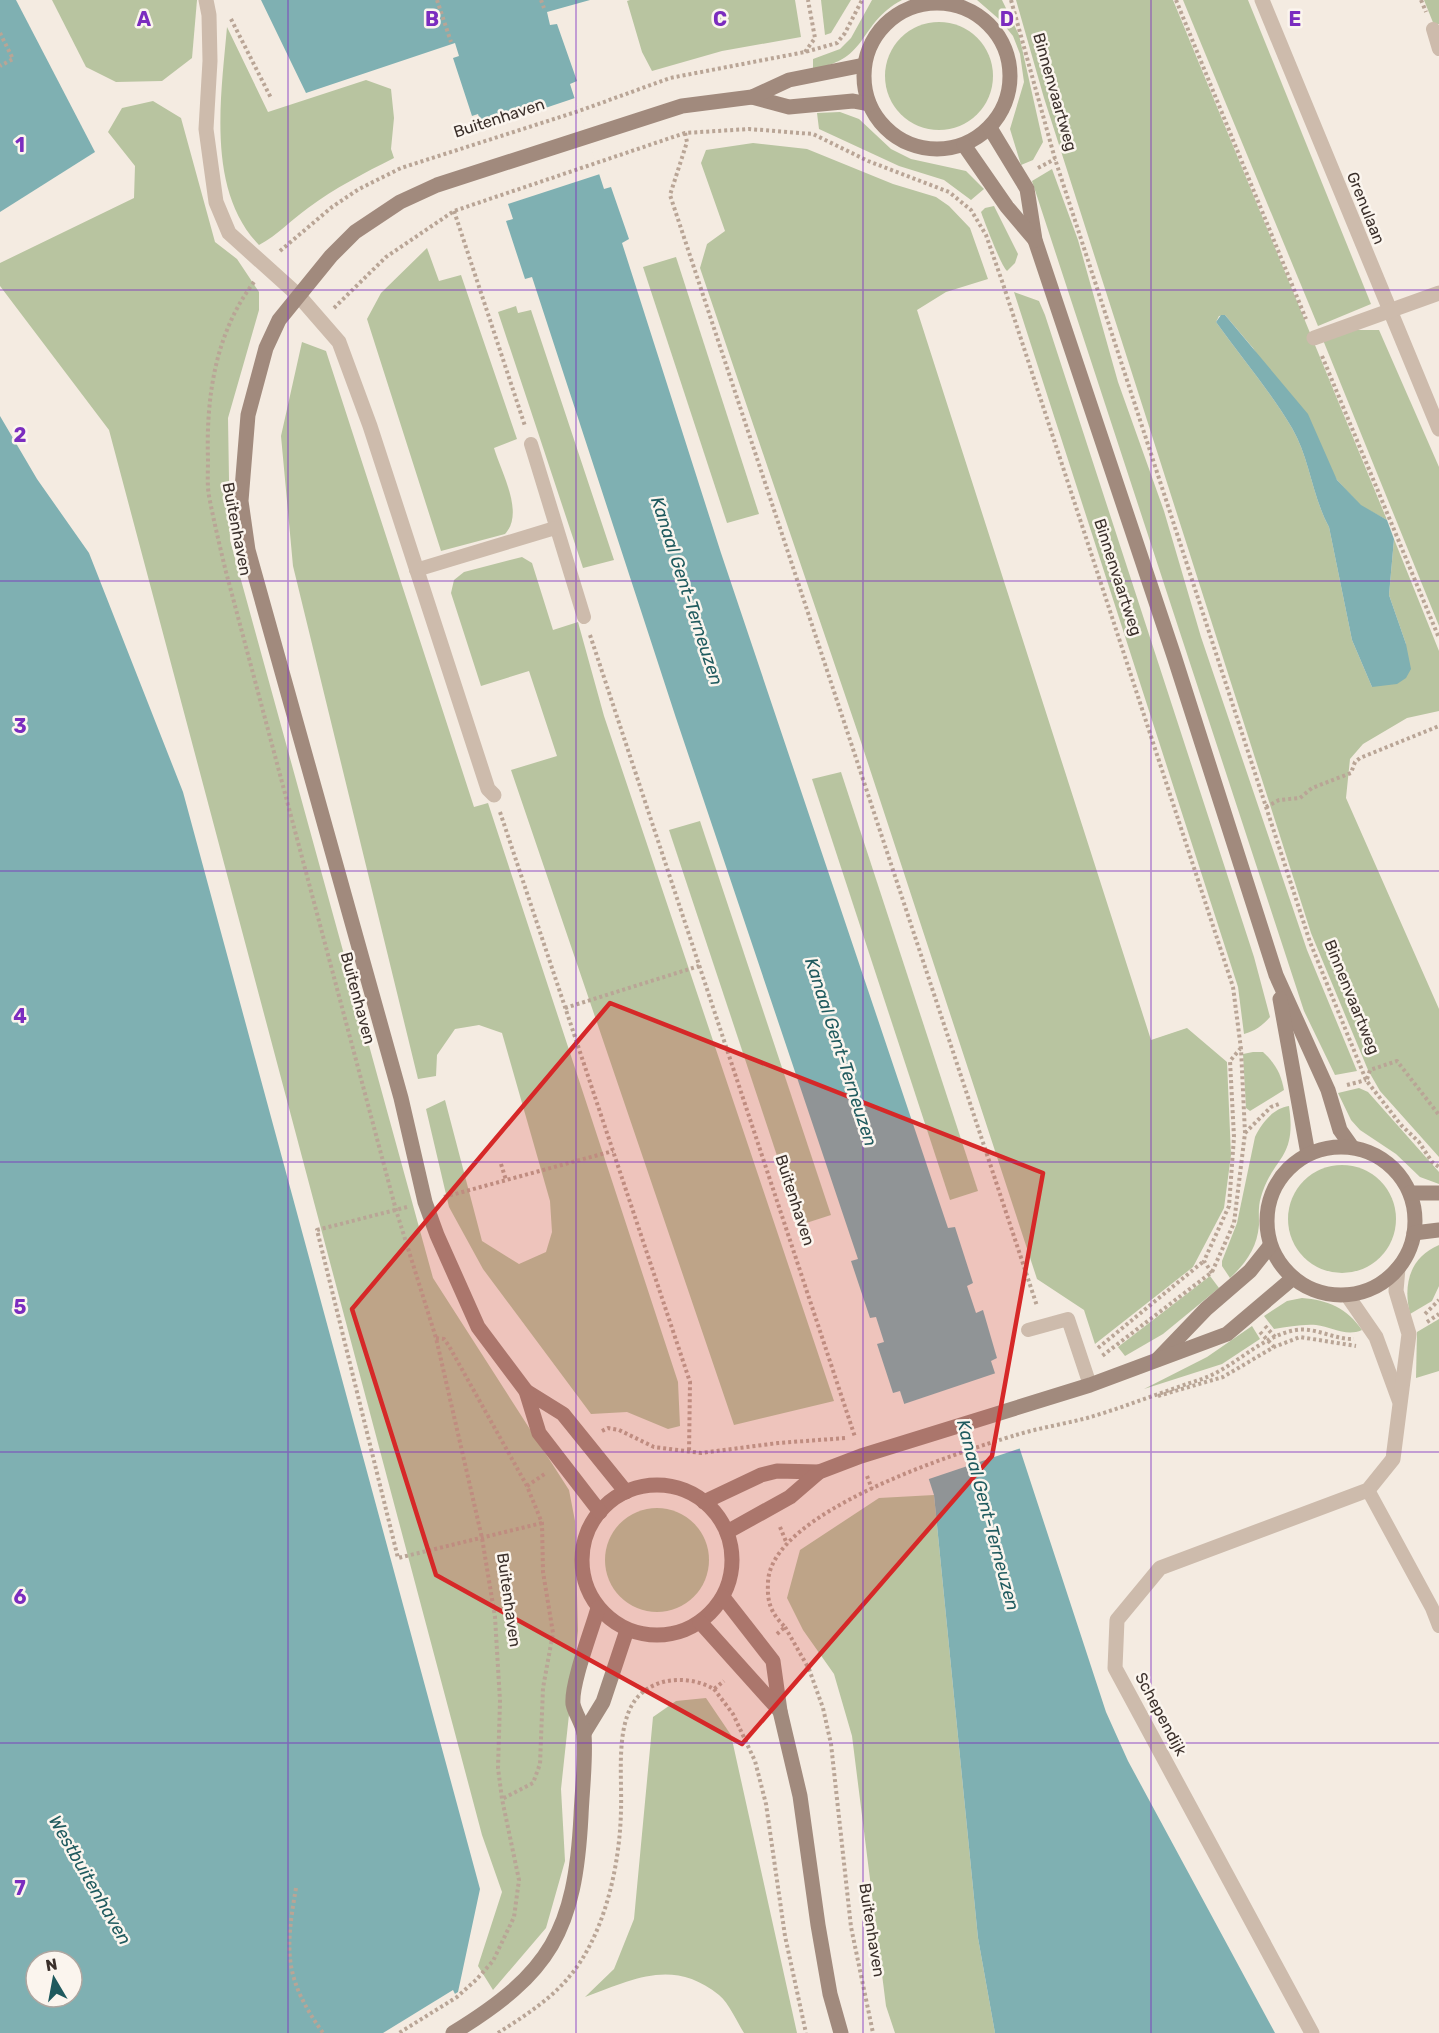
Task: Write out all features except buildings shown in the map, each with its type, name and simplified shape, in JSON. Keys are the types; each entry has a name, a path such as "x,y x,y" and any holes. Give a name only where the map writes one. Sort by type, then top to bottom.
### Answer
{"main road":[{"path":"923,2 959,3 990,25 1002,40 1009,58 1011,76 1009,95 1001,113 990,128 964,145 932,150 901,140 877,118 869,104 864,85 864,65 869,48 878,32 905,9 923,2"},
{"name":"Buitenhaven","path":"626,1492 563,1414 526,1390 478,1327 458,1286 425,1202 401,1098 248,550 241,501 248,415 266,348 279,320 331,256 355,232 400,202 438,185 682,106 752,97 789,80 864,65"},
{"name":"Buitenhaven","path":"752,97 789,107 853,101 869,104"},
{"name":"Binnenvaartweg","path":"990,128 1027,189 1035,240 1174,656 1276,975 1328,1090 1340,1130 1352,1147"},
{"name":"Binnenvaartweg","path":"964,145 1007,207 1035,240"},
{"name":"Binnenvaartweg","path":"1276,975 1308,1154"},
{"path":"1352,1147 1376,1155 1396,1171 1410,1193 1415,1213 1414,1233 1408,1252 1398,1268 1384,1282 1347,1295 1328,1294 1309,1288 1293,1278 1280,1263 1270,1246 1266,1224 1268,1203 1276,1183 1290,1166 1308,1154 1322,1148 1352,1147"},
{"path":"1410,1193 1439,1193"},
{"path":"1414,1233 1439,1230"},
{"path":"1154,1363 1250,1271 1270,1246"},
{"path":"704,1502 761,1475 777,1471 819,1472 1154,1363 1227,1334 1293,1278"},
{"name":"Buitenhaven","path":"526,1390 539,1433 600,1512"},
{"path":"727,1532 790,1497 819,1472"},
{"path":"642,1487 674,1487 704,1502 721,1521 727,1532 732,1565 723,1598 700,1622 669,1635 652,1636 627,1630 598,1608 587,1589 582,1557 584,1540 600,1512 626,1492 642,1487"},
{"path":"723,1598 773,1661 780,1711 794,1764 830,1994 841,2033"},
{"path":"453,2033 516,1990 548,1952 566,1921 579,1865 584,1733 573,1703 578,1673 598,1608"},
{"path":"700,1622 780,1711"},
{"path":"584,1733 603,1702 627,1630"}],"street":[{"path":"206,0 209,15 210,61 206,129 216,202 229,233 299,296 339,342 354,377 488,789 494,795"},
{"name":"Grenulaan","path":"1262,0 1439,429"},
{"path":"1314,338 1439,293"},
{"path":"1368,1490 1393,1458 1409,1334 1396,1291 1398,1268"},
{"path":"1347,1295 1378,1344 1400,1403"},
{"name":"Schependijk","path":"1312,2033 1115,1668 1117,1620 1160,1568 1368,1490"}],"lane":[{"path":"1433,29 1439,49"},
{"path":"531,444 584,617"},
{"path":"416,570 555,528"},
{"path":"1028,1330 1068,1319 1090,1385"},
{"path":"1368,1490 1432,1608 1439,1626"}],"path":[{"path":"437,0 451,42"},
{"path":"541,0 544,8"},
{"path":"805,52 815,38 808,0"},
{"path":"805,52 837,43 845,33 862,0"},
{"name":"Binnenvaartweg","path":"1011,0 1059,170 1310,942 1366,1080 1419,1142 1432,1162 1439,1167"},
{"path":"226,10 271,98"},
{"path":"0,33 13,59 0,66"},
{"name":"Buitenhaven","path":"399,2033 457,1997 493,1961 510,1929 516,1911 518,1867 502,1799 498,1768 499,1659 495,1617 482,1538 436,1338 396,1210 226,572 208,494 208,408 212,378 228,329 244,295 266,266 308,225 359,189 401,168 579,111 670,78 805,52"},
{"name":"Binnenvaartweg","path":"685,134 749,129 813,134 868,161 949,192 971,210 986,236 1233,987 1241,1048 1245,1133 1234,1223 1212,1272"},
{"path":"322,323 342,298 386,257 454,211 685,134 687,142 670,195 1044,1326"},
{"path":"454,211 531,444"},
{"name":"Buitenhaven","path":"584,617 855,1437"},
{"path":"1266,807 1279,800 1300,798 1312,789 1351,773 1355,762 1360,758 1439,726"},
{"path":"494,795 690,1382 689,1453"},
{"path":"565,1008 699,966"},
{"path":"1082,1360 1204,1261 1229,1206 1234,1137 1230,1061 1241,1048"},
{"path":"1366,1080 1370,1070 1396,1061 1439,1115"},
{"path":"542,1523 398,1557 317,1230 613,1151"},
{"path":"501,1164 506,1180"},
{"path":"1204,1261 1227,1292"},
{"path":"1082,1360 1108,1353 1212,1272"},
{"path":"1409,1334 1439,1314"},
{"path":"1248,1318 1274,1347"},
{"name":"Buitenhaven","path":"873,2033 851,1928 831,1744 809,1669 785,1627 767,1603 768,1576 778,1554 816,1519 843,1502 920,1468 1017,1434 1089,1417 1219,1374 1275,1337"},
{"path":"1089,1417 1223,1377 1274,1347 1300,1337 1361,1346 1378,1344"},
{"name":"Buitenhaven","path":"436,1338 444,1339 450,1346 527,1486 542,1523 543,1572 553,1633 543,1688 540,1764 533,1783 502,1799"},
{"path":"584,1442 597,1432 609,1428 620,1430 654,1447 689,1453 865,1435"},
{"path":"527,1486 561,1463"},
{"path":"763,1646 785,1627"},
{"path":"714,1689 740,1667"},
{"path":"638,1696 654,1684 672,1679 702,1682 714,1689 744,1734 755,1761 766,1804 785,1936 806,2033"},
{"path":"296,1888 288,1933 289,1963 299,1997 323,2033"}],"highlighted area":[{"path":"610,1003 1043,1173 992,1456 742,1744 436,1575 352,1309"}],"green space":[{"path":"52,0 197,0 192,58 162,81 116,82 86,67"},
{"path":"795,0 801,37 722,51 652,71 642,52 627,1"},
{"path":"821,0 851,0 831,33 825,35"},
{"path":"872,0 902,0 877,20 855,49 845,57 832,64 813,69 813,59 840,49 851,38"},
{"path":"977,0 1002,0 1019,35 1043,142 1033,160 1021,165 1010,129 1024,82 1020,54 1013,36 1000,20"},
{"path":"1016,0 1173,0 1387,520 1361,506 1337,480 1253,348 1225,315 1219,316 1216,322 1274,401 1298,440 1329,527 1352,640 1372,687 1406,644 1389,595 1394,539 1439,651 1439,711 1407,718 1363,744 1350,759 1346,798 1439,1009 1439,1157 1380,1091 1368,1070 1311,933 1044,98"},
{"path":"1183,0 1248,0 1371,304 1318,326"},
{"path":"1424,0 1439,0 1439,24 1434,25"},
{"path":"939,22 949,23 969,31 977,38 984,46 992,66 992,86 984,106 977,114 969,121 949,129 939,130 929,129 909,121 901,114 894,106 886,86 885,76 886,66 894,46 901,38 909,31 929,23"},
{"path":"227,27 268,112 366,80 391,89 394,118 391,149 394,158 329,194 259,245 242,223 231,198 224,170 221,112"},
{"path":"153,101 181,118 215,242 237,259 259,292 259,310 228,418 230,540 433,1278 569,1490 575,1521 578,1631 561,1789 565,1861 546,1928 493,1990 478,1966 502,1892 482,1835 109,430 0,286 0,263 134,198 135,166 108,132 122,108"},
{"path":"840,112 859,119 891,149 911,159 966,171 984,189 971,200 944,180 899,166 819,129 817,113"},
{"path":"753,143 807,149 893,184 936,197 949,206 970,228 988,279 946,292 917,310 1151,1040 1187,1028 1227,1062 1231,1155 1224,1208 1193,1267 1095,1344 1084,1310 1037,1279 861,742 700,268 707,244 725,231 701,163 706,150"},
{"path":"1052,169 1078,240 1118,382 1164,511 1201,637 1307,950 1357,1071 1335,1075 1304,1011 1032,181"},
{"path":"994,206 1018,254 1015,263 1007,271 997,253 981,212 985,208"},
{"path":"427,248 439,281 461,275 517,439 494,448 512,504 511,525 505,534 441,551 367,319 381,293"},
{"path":"676,257 759,514 727,523 643,267"},
{"path":"1014,292 1039,301 1045,315 1254,957 1270,1017 1258,1028 1248,1033 1244,1034 1238,987"},
{"path":"516,306 518,313 531,310 614,560 583,568 498,312"},
{"path":"1346,330 1379,330 1439,467 1439,626 1323,340"},
{"path":"302,342 326,351 474,807 488,803 678,1382 680,1426 668,1429 627,1412 591,1414 483,1269 449,1207 426,1109 445,1100 482,1241 519,1264 546,1252 552,1232 550,1201 502,1033 479,1025 455,1029 437,1055 436,1076 418,1079 293,566 281,436"},
{"path":"522,557 532,563 553,630 578,622 604,716 834,1401 734,1425 511,770 557,756 529,671 481,686 451,593 454,580 464,572"},
{"path":"841,772 978,1191 950,1200 812,779"},
{"path":"700,821 831,1215 800,1225 669,830"},
{"path":"1263,1052 1275,1065 1284,1090 1250,1111 1246,1108 1243,1054"},
{"path":"1359,1088 1368,1092 1439,1172 1439,1184 1420,1177 1396,1154 1360,1130 1351,1120 1338,1093"},
{"path":"1289,1106 1290,1137 1287,1148 1261,1197 1256,1241 1246,1261 1230,1278 1222,1266 1222,1261 1237,1223 1255,1137 1268,1117 1283,1107"},
{"path":"1342,1165 1352,1166 1372,1174 1380,1181 1387,1189 1395,1209 1395,1229 1387,1249 1380,1257 1372,1264 1352,1272 1342,1273 1332,1272 1312,1264 1304,1257 1297,1249 1289,1229 1288,1219 1289,1209 1297,1189 1304,1181 1312,1174 1332,1166"},
{"path":"1439,1245 1439,1286 1432,1301 1410,1314 1407,1293 1411,1274 1421,1257"},
{"path":"1210,1276 1219,1288 1163,1334 1125,1356 1118,1347"},
{"path":"1302,1298 1328,1303 1336,1307 1350,1316 1362,1330 1345,1332 1311,1325 1274,1329 1264,1316 1287,1301"},
{"path":"1439,1319 1439,1371 1416,1378 1417,1332"},
{"path":"1252,1326 1260,1339 1222,1364 1144,1389 1207,1357"},
{"path":"934,1495 978,1938 995,2033 895,2033 886,2006 852,1736 834,1674 803,1630 787,1598 800,1550 879,1498"},
{"path":"657,1508 677,1512 694,1523 705,1540 709,1560 705,1580 694,1597 677,1608 657,1612 637,1608 620,1597 609,1580 605,1560 609,1540 620,1523 637,1512"},
{"path":"706,1698 731,1735 797,2033 744,2033 723,1998 702,1984 686,1977 653,1975 585,1997 614,1969 634,1919 653,1717 676,1701"}],"water":[{"path":"0,0 16,0 95,152 0,212"},
{"name":"Kanaal Gent-Terneuzen","path":"261,0 590,0 547,12 550,25 557,24 577,81 570,84 604,189 611,187 629,239 622,243 721,553 948,1228 955,1227 973,1283 967,1286 976,1313 983,1310 997,1358 991,1361 1106,1712 1128,1761 1275,2033 995,2033 978,1938 934,1495 900,1391 893,1393 877,1344 884,1342 876,1317 870,1318 851,1261 858,1259 676,718 532,277 525,279 506,221 513,219 478,114 472,116 453,58 459,56 455,43 306,93"},
{"path":"1221,315 1225,315 1308,414 1337,480 1361,505 1387,520 1394,539 1389,595 1406,644 1411,669 1406,678 1397,684 1372,687 1352,640 1329,527 1298,440 1274,401 1216,322"},
{"name":"Westbuitenhaven","path":"0,416 37,479 89,553 183,792 480,1889 458,1992 390,2033 0,2033"}],"pier":[{"path":"575,98 600,174 505,205 480,130"},
{"path":"996,1373 1021,1448 926,1480 901,1405"},
{"path":"453,1990 456,1996 396,2033 383,2033"}]}
